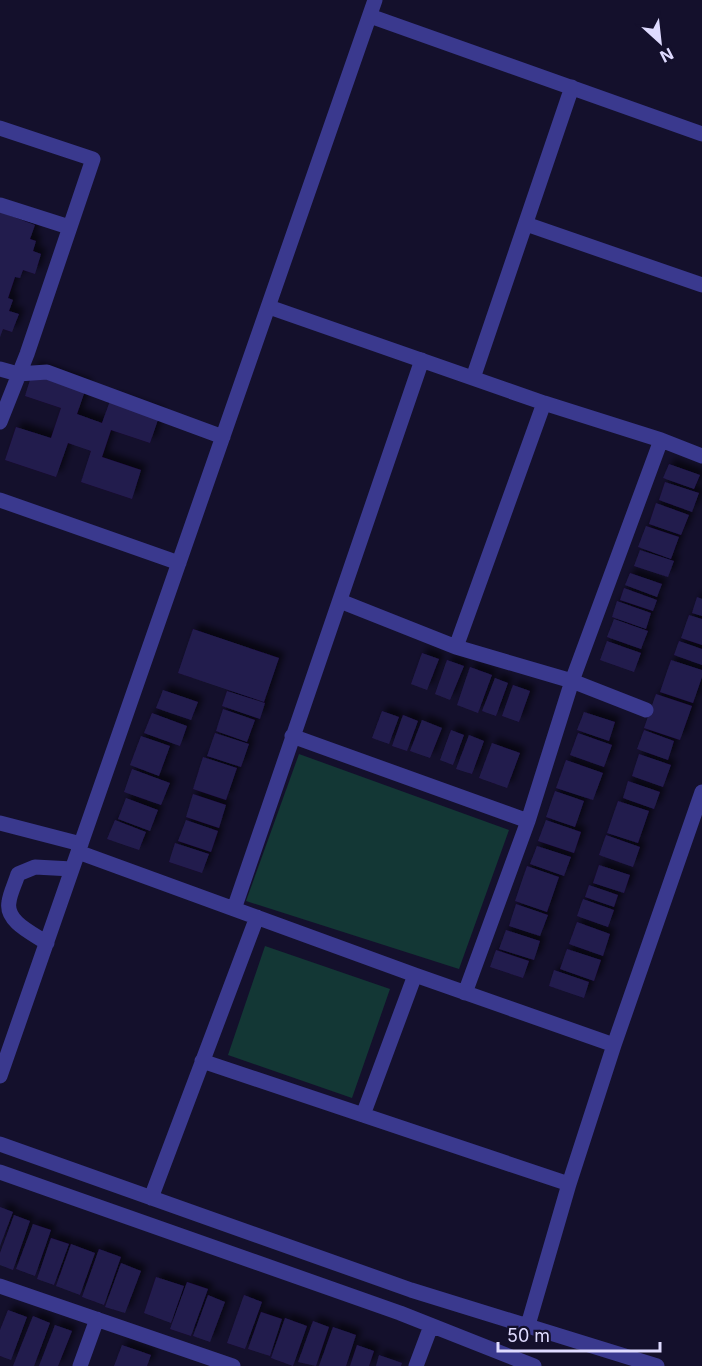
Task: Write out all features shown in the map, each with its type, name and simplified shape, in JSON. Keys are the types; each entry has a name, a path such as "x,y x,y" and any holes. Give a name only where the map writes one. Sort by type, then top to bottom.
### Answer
{"street":[{"path":"0,1076 375,0"},
{"path":"370,16 702,134"},
{"path":"473,378 572,87"},
{"path":"0,128 93,159 27,354 0,422"},
{"path":"0,206 69,227"},
{"path":"526,224 702,285"},
{"path":"269,307 702,456"},
{"path":"234,909 423,360"},
{"path":"0,369 18,374 47,372 223,437"},
{"path":"456,647 544,403"},
{"path":"465,993 528,821 572,681 661,440"},
{"path":"0,500 180,563"},
{"path":"340,601 456,647 572,681 646,710"},
{"path":"292,736 528,821"},
{"path":"528,1326 568,1184 702,792"},
{"path":"0,823 80,848 234,909 614,1045"},
{"path":"46,943 14,920 8,910 18,874 35,867 72,869"},
{"path":"151,1198 257,917"},
{"path":"363,1115 415,975"},
{"path":"202,1061 568,1184"},
{"path":"0,1144 411,1290 657,1366"},
{"path":"0,1172 431,1326 524,1364"},
{"path":"0,1286 233,1366"},
{"path":"80,1366 97,1319"},
{"path":"416,1366 431,1326"}],"green space":[{"path":"299,754 509,830 459,969 246,901"},
{"path":"265,946 390,989 352,1098 228,1055"}],"building":[{"path":"0,212 35,225 30,239 36,241 33,251 41,254 35,274 23,270 20,278 15,277 8,298 13,300 9,311 19,314 12,332 3,329 0,337"},
{"path":"34,367 87,385 77,414 102,423 111,398 160,414 150,443 111,430 102,457 141,470 132,499 81,482 91,451 68,443 56,477 5,460 16,427 51,438 61,408 25,396"},
{"path":"669,464 700,475 694,489 663,478"},
{"path":"665,482 699,493 692,512 659,500"},
{"path":"656,503 689,515 681,535 649,524"},
{"path":"646,526 679,537 671,559 638,547"},
{"path":"640,550 674,561 668,577 634,566"},
{"path":"630,573 662,584 657,597 625,585"},
{"path":"624,588 657,600 653,611 620,600"},
{"path":"697,597 702,599 702,616 692,613"},
{"path":"617,601 651,613 646,629 612,617"},
{"path":"689,615 702,619 702,645 681,638"},
{"path":"614,619 648,631 641,649 607,637"},
{"path":"193,629 279,658 264,702 178,673"},
{"path":"607,641 641,653 634,672 600,660"},
{"path":"679,641 702,649 702,665 674,655"},
{"path":"422,653 439,659 427,690 411,684"},
{"path":"447,660 464,666 450,700 435,694"},
{"path":"671,660 702,670 702,677 693,703 660,692"},
{"path":"470,667 492,675 478,713 457,705"},
{"path":"495,678 508,683 496,716 482,711"},
{"path":"513,685 530,691 519,722 502,716"},
{"path":"163,690 198,702 191,720 156,708"},
{"path":"227,691 265,703 260,719 222,706"},
{"path":"656,694 692,706 680,740 644,728"},
{"path":"223,709 255,720 247,742 216,731"},
{"path":"382,711 399,717 389,744 372,738"},
{"path":"584,712 615,722 609,741 577,730"},
{"path":"152,713 187,726 180,746 144,733"},
{"path":"403,715 418,721 407,751 392,746"},
{"path":"422,720 442,728 430,758 410,751"},
{"path":"451,730 464,735 453,765 440,760"},
{"path":"644,730 674,741 668,760 637,749"},
{"path":"215,733 249,744 241,767 207,756"},
{"path":"578,733 612,745 604,767 570,755"},
{"path":"469,735 484,741 472,774 456,769"},
{"path":"141,736 170,746 159,776 130,765"},
{"path":"492,743 520,753 507,788 479,778"},
{"path":"639,754 671,765 663,787 632,776"},
{"path":"203,757 237,768 226,800 193,789"},
{"path":"566,760 603,773 593,800 556,788"},
{"path":"132,769 170,783 161,805 124,792"},
{"path":"628,781 660,792 654,809 623,798"},
{"path":"555,791 584,801 575,827 546,817"},
{"path":"193,794 226,805 219,828 186,817"},
{"path":"126,798 158,810 150,831 118,819"},
{"path":"618,801 649,811 638,843 607,833"},
{"path":"115,820 146,832 139,850 107,839"},
{"path":"186,820 218,831 211,852 178,841"},
{"path":"546,820 581,832 574,853 538,841"},
{"path":"606,835 640,847 633,867 599,855"},
{"path":"175,843 209,854 202,873 169,862"},
{"path":"537,846 571,857 564,876 530,864"},
{"path":"599,865 630,875 624,893 593,883"},
{"path":"527,866 559,877 547,912 515,901"},
{"path":"589,885 618,895 614,907 585,897"},
{"path":"583,899 614,910 608,927 577,916"},
{"path":"516,904 548,915 540,936 509,926"},
{"path":"577,922 610,934 603,956 569,944"},
{"path":"506,930 540,941 534,960 499,949"},
{"path":"567,949 601,960 594,981 560,969"},
{"path":"496,950 529,961 523,978 490,967"},
{"path":"554,970 589,982 584,998 549,986"},
{"path":"0,1207 13,1212 0,1246"},
{"path":"14,1215 30,1221 13,1270 0,1265 0,1253"},
{"path":"33,1224 51,1230 35,1276 16,1269"},
{"path":"51,1238 69,1244 54,1285 37,1279"},
{"path":"71,1244 95,1253 80,1295 56,1286"},
{"path":"99,1249 121,1257 104,1305 82,1297"},
{"path":"121,1263 141,1271 125,1313 105,1307"},
{"path":"156,1277 184,1286 171,1323 144,1313"},
{"path":"187,1282 208,1289 191,1336 170,1329"},
{"path":"208,1295 225,1302 210,1342 193,1336"},
{"path":"244,1295 262,1302 245,1349 227,1343"},
{"path":"8,1310 27,1317 11,1360 0,1356 0,1330"},
{"path":"261,1312 282,1319 270,1356 248,1349"},
{"path":"33,1316 50,1323 34,1366 13,1366"},
{"path":"285,1318 307,1326 293,1366 271,1358"},
{"path":"313,1321 329,1327 316,1366 298,1362"},
{"path":"55,1325 72,1331 58,1366 39,1366"},
{"path":"333,1327 356,1335 346,1366 319,1366"},
{"path":"122,1345 151,1355 147,1366 114,1366"},
{"path":"357,1345 374,1351 369,1366 350,1366"},
{"path":"379,1355 402,1363 401,1366 376,1366"}]}
